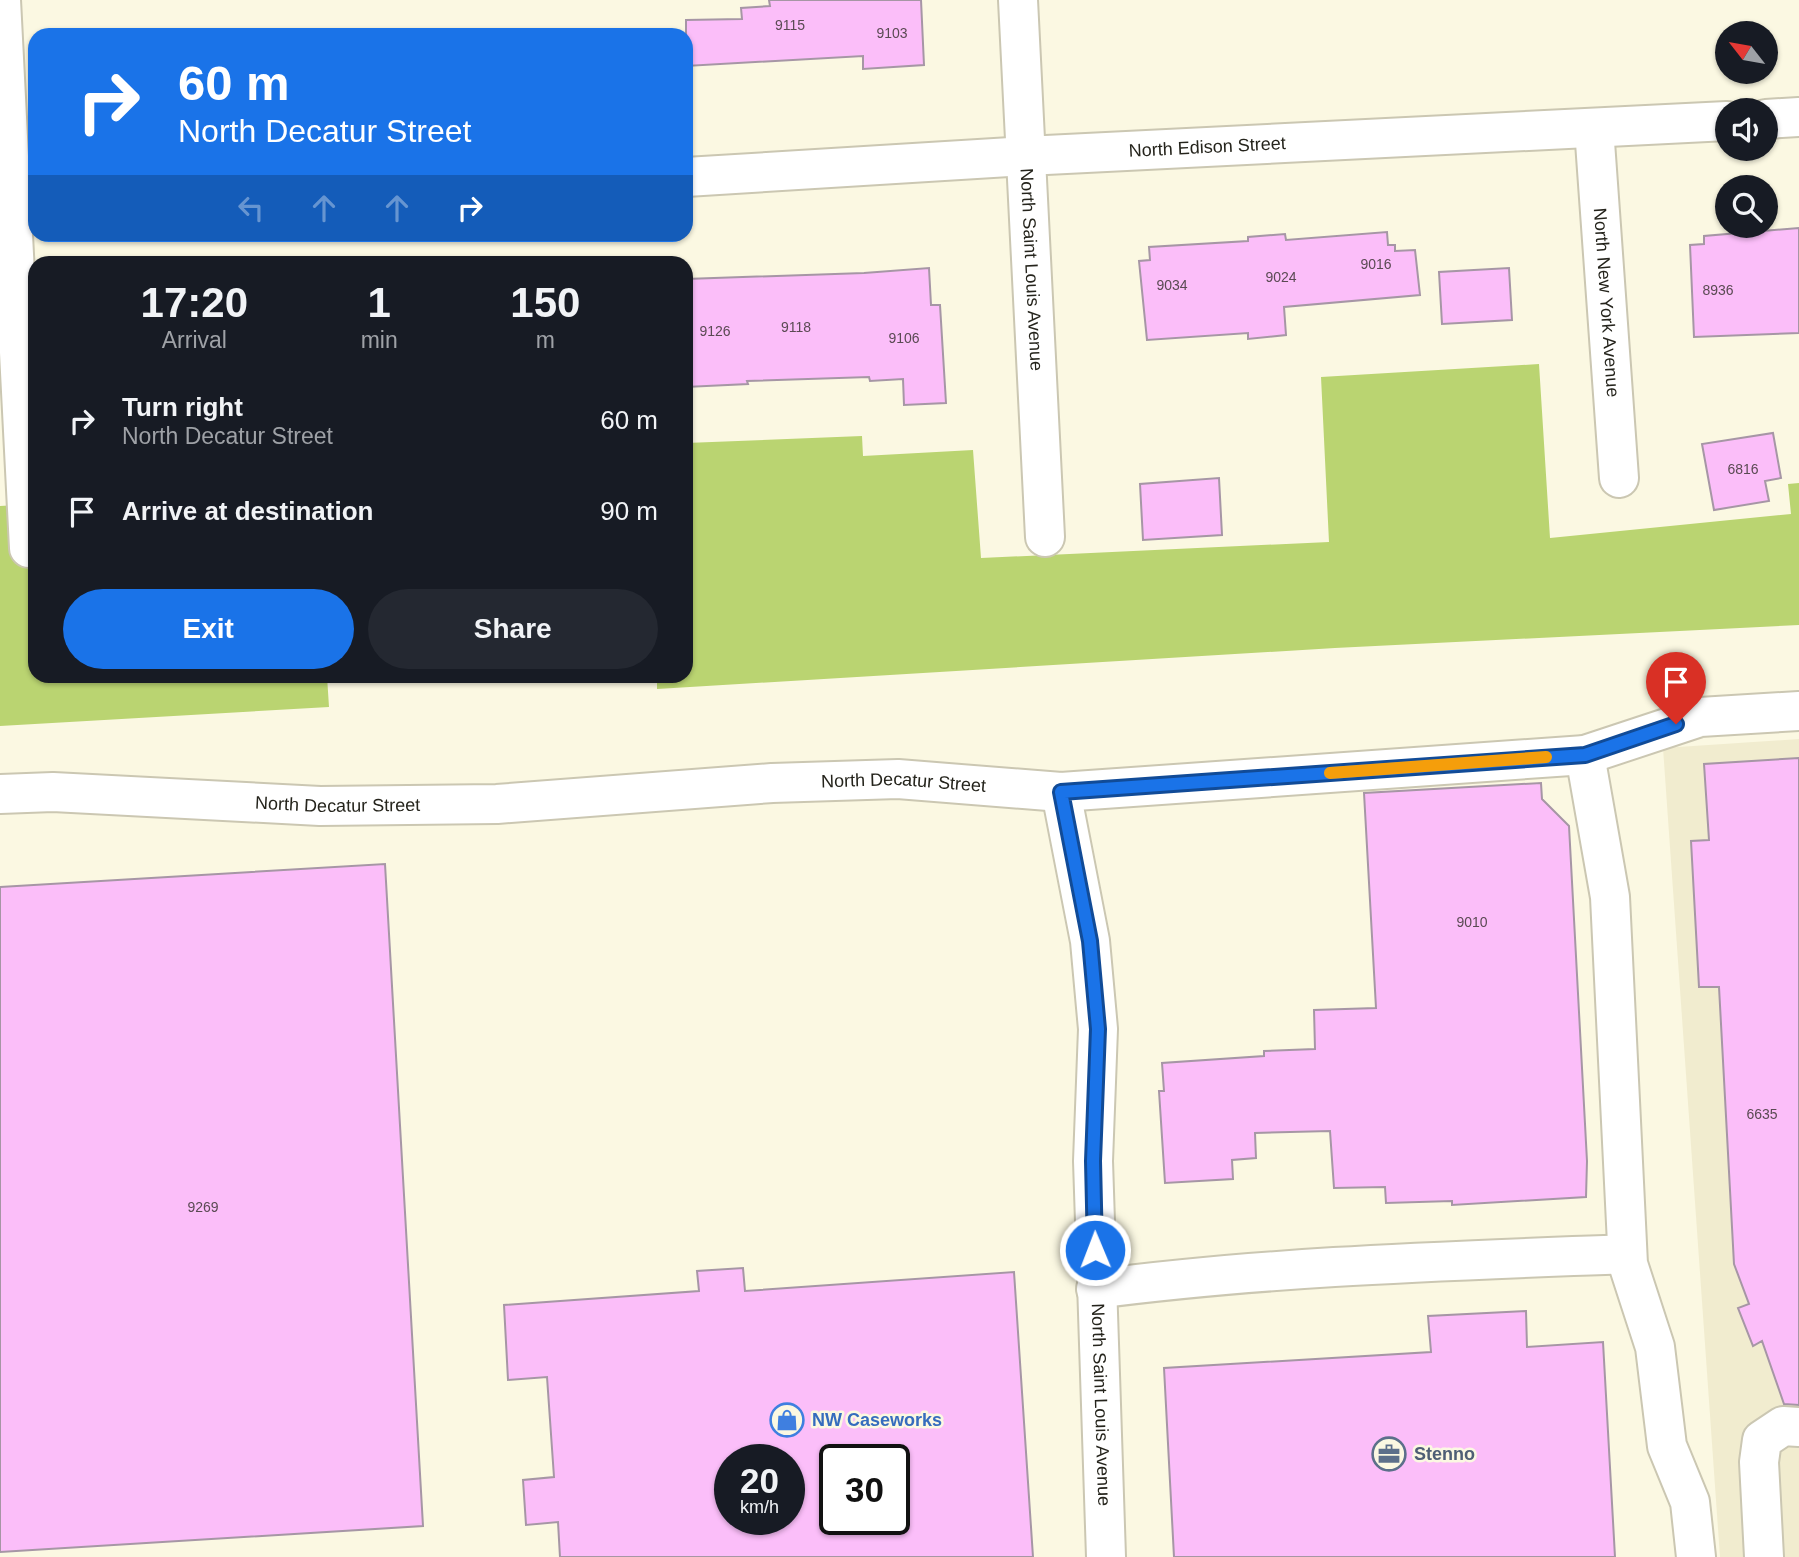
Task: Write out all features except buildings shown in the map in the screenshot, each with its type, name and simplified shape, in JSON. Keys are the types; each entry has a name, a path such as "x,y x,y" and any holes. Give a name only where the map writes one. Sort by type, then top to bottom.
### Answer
{"street":[{"path":"1,0 16,218 28,466"},
{"name":"North Saint Louis Avenue","path":"1018,0 1045,537"},
{"path":"1778,118 1799,117"},
{"name":"North Edison Street","path":"693,177 1026,156 1715,122"},
{"name":"North New York Avenue","path":"1594,128 1619,478"},
{"name":"North Decatur Street","path":"0,794 53,792 320,806 497,804 772,783 898,779 1061,792 1585,755 1700,717 1799,711"},
{"path":"1585,755 1610,897 1628,1264 1655,1346 1667,1446 1690,1502 1696,1557"},
{"name":"North Saint Louis Avenue","path":"1061,792 1090,941 1098,1029 1093,1161 1106,1557"},
{"path":"1096,1289 1163,1280 1369,1264 1627,1254"},
{"path":"1764,1557 1759,1462 1762,1440 1783,1426 1799,1427"}],"shaded area":[{"path":"1799,739 1799,1557 1720,1557 1663,748"}],"green space":[{"path":"1539,364 1550,538 1791,514 1788,484 1799,483 1799,625 1335,648 657,689 657,683 693,683 693,443 862,436 863,456 973,450 981,558 1329,542 1321,377"},
{"path":"28,504 28,683 327,683 329,707 0,726 0,506"}],"slow traffic":[{"path":"1330,773 1546,757"}],"place":[{"name":"NW Caseworks","path":"787,1420"},
{"name":"Stenno","path":"1389,1454"}],"route":[{"path":"1095,1250 1093,1161 1098,1029 1090,941 1061,792 1585,755 1676,724"}]}
